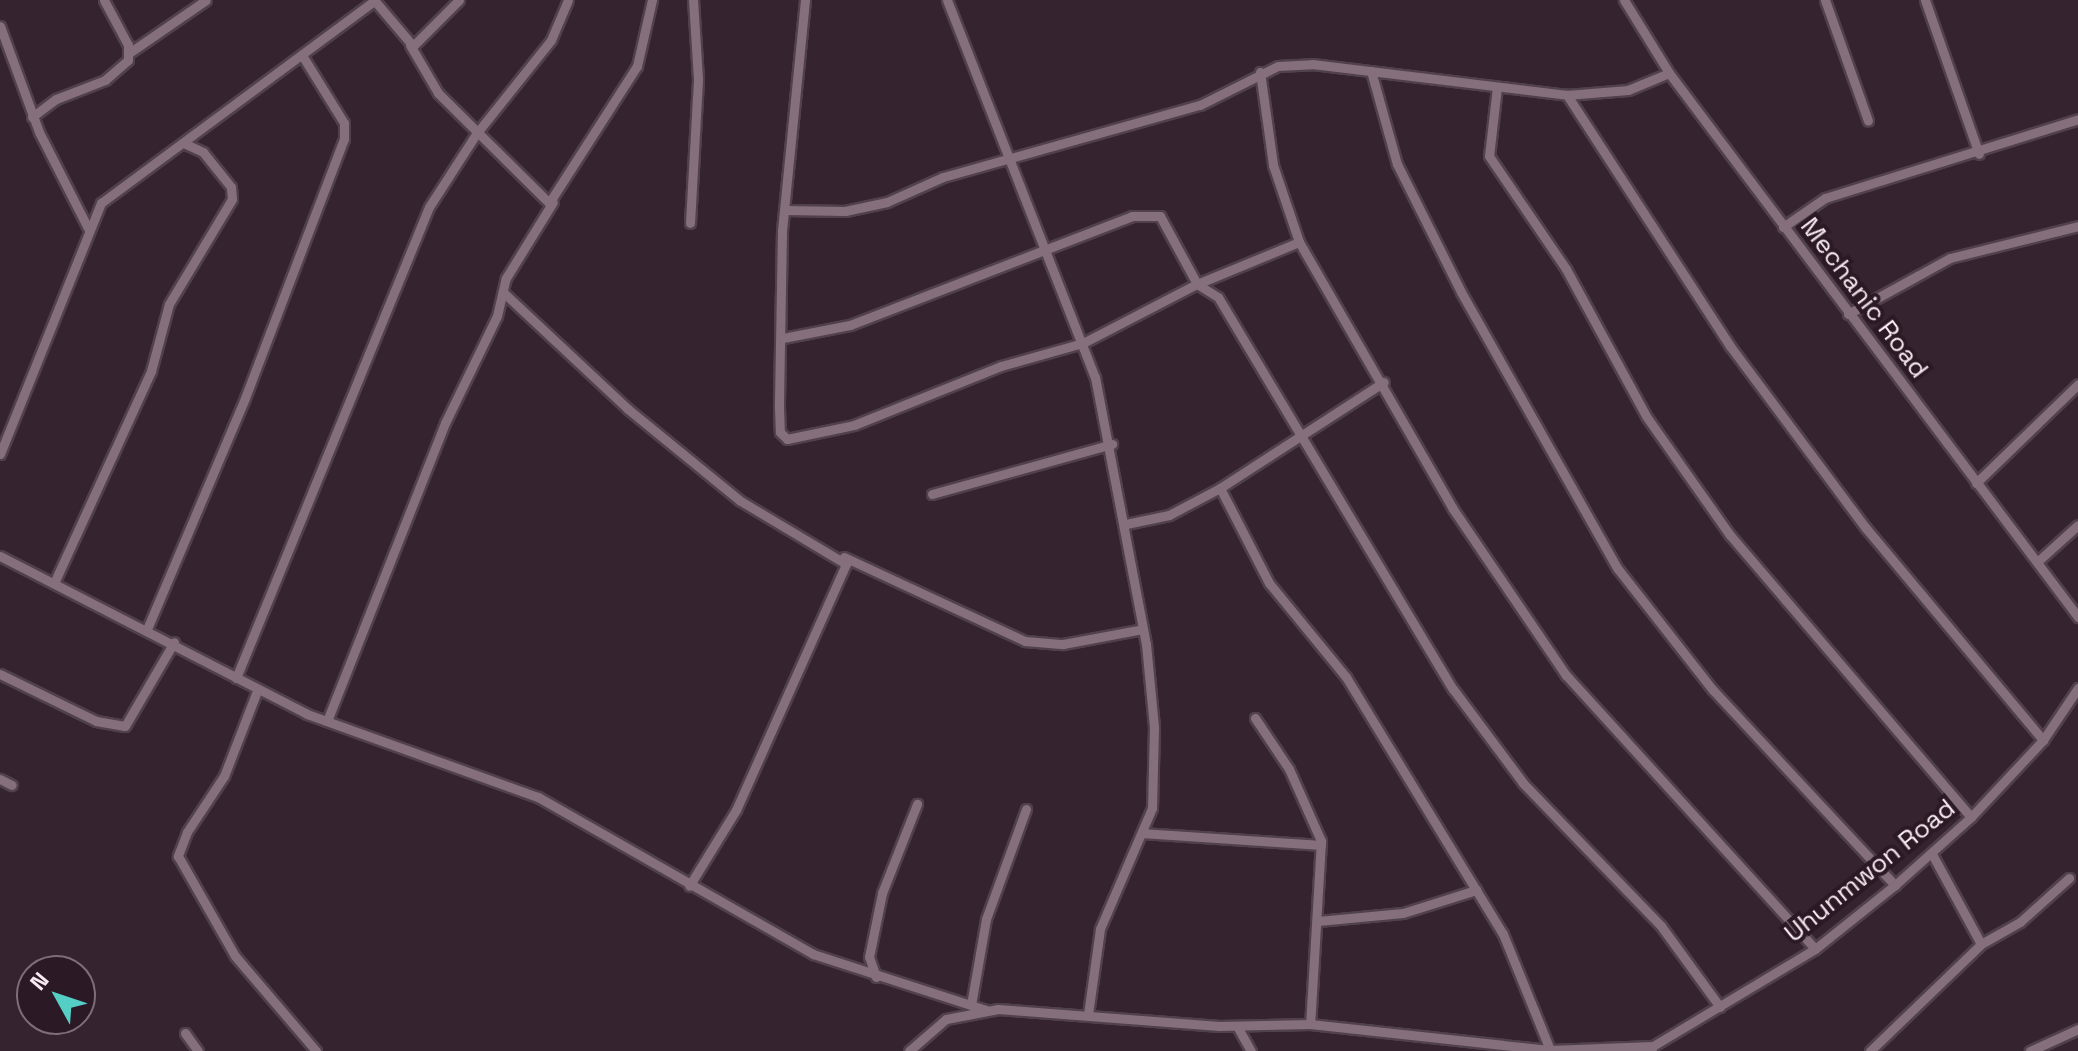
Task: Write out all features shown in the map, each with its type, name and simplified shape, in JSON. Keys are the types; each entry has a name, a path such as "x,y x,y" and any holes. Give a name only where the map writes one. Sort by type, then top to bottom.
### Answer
{"street":[{"path":"104,0 129,53"},
{"path":"32,117 56,99 105,80 129,53 206,0"},
{"path":"0,454 88,228 109,194 303,57 375,0 410,45 428,81 476,134 553,202"},
{"path":"410,45 418,45 459,0"},
{"path":"236,678 425,215 476,134 551,40 568,0"},
{"path":"327,721 514,261 637,66 652,0"},
{"path":"690,223 698,79 693,0"},
{"path":"805,0 785,210 779,407 780,432 787,439 854,425 1011,362 1083,343 1197,284 1299,242"},
{"path":"947,0 1083,343 1112,444 1143,629 1154,727 1152,808 1100,929 1088,1014"},
{"name":"Mechanic Road","path":"1624,0 1669,73 2078,617"},
{"path":"1825,0 1868,121"},
{"path":"1925,0 1979,154"},
{"path":"0,26 32,117 88,228"},
{"path":"147,629 245,398 344,139 344,123 303,57"},
{"path":"785,210 845,211 887,202 943,177 1013,160 1200,105 1260,72 1293,64 1567,95 1628,90 1669,73"},
{"path":"1371,71 1397,164 1618,569 1713,690 1895,885"},
{"path":"1260,72 1273,165 1299,242 1384,382 1453,509 1566,675 1815,949"},
{"path":"1497,87 1487,140 1495,168 1566,269 1646,416 1730,535 1971,817"},
{"path":"1567,95 1730,346 1891,560 2043,740"},
{"path":"1783,227 1825,198 1979,154 2078,119"},
{"path":"54,583 151,371 169,304 232,199 231,187 203,152 184,143"},
{"path":"783,338 850,325 1132,216 1160,216 1197,284 1218,297 1386,587 1469,712 1523,783 1661,926 1720,1007"},
{"path":"1848,314 1950,258 2078,226"},
{"path":"503,292 628,409 739,500 844,557 1025,641 1063,644 1143,629"},
{"path":"1126,524 1169,515 1220,488 1384,382"},
{"path":"1976,483 2078,384"},
{"path":"932,494 1112,444"},
{"path":"1220,488 1269,583 1346,677 1503,934 1550,1050"},
{"path":"2037,562 2078,525"},
{"path":"0,556 174,642 257,691 327,721 538,797 689,886 813,954 876,977 986,1010"},
{"path":"689,886 741,798 836,595 844,557"},
{"path":"0,674 96,721 125,726 174,642"},
{"name":"Uhunmwon Road","path":"1652,1049 1815,949 1932,854 2043,740 2078,688"},
{"path":"257,691 224,776 187,832 178,856 235,956 316,1051"},
{"path":"1255,718 1289,769 1321,845 1310,1024"},
{"path":"0,779 12,785"},
{"path":"876,977 869,957 882,893 917,804"},
{"path":"971,1005 986,919 1026,809"},
{"path":"1142,833 1321,845"},
{"path":"1932,854 1981,944"},
{"path":"1870,1051 1981,944 2013,927 2069,878"},
{"path":"1318,921 1403,913 1476,890"},
{"path":"909,1051 946,1019 986,1010 1088,1014 1237,1026 1310,1024 1550,1050 1652,1049"},
{"path":"1237,1026 1251,1051"},
{"path":"2030,1051 2078,1029"},
{"path":"185,1033 198,1051"}]}
